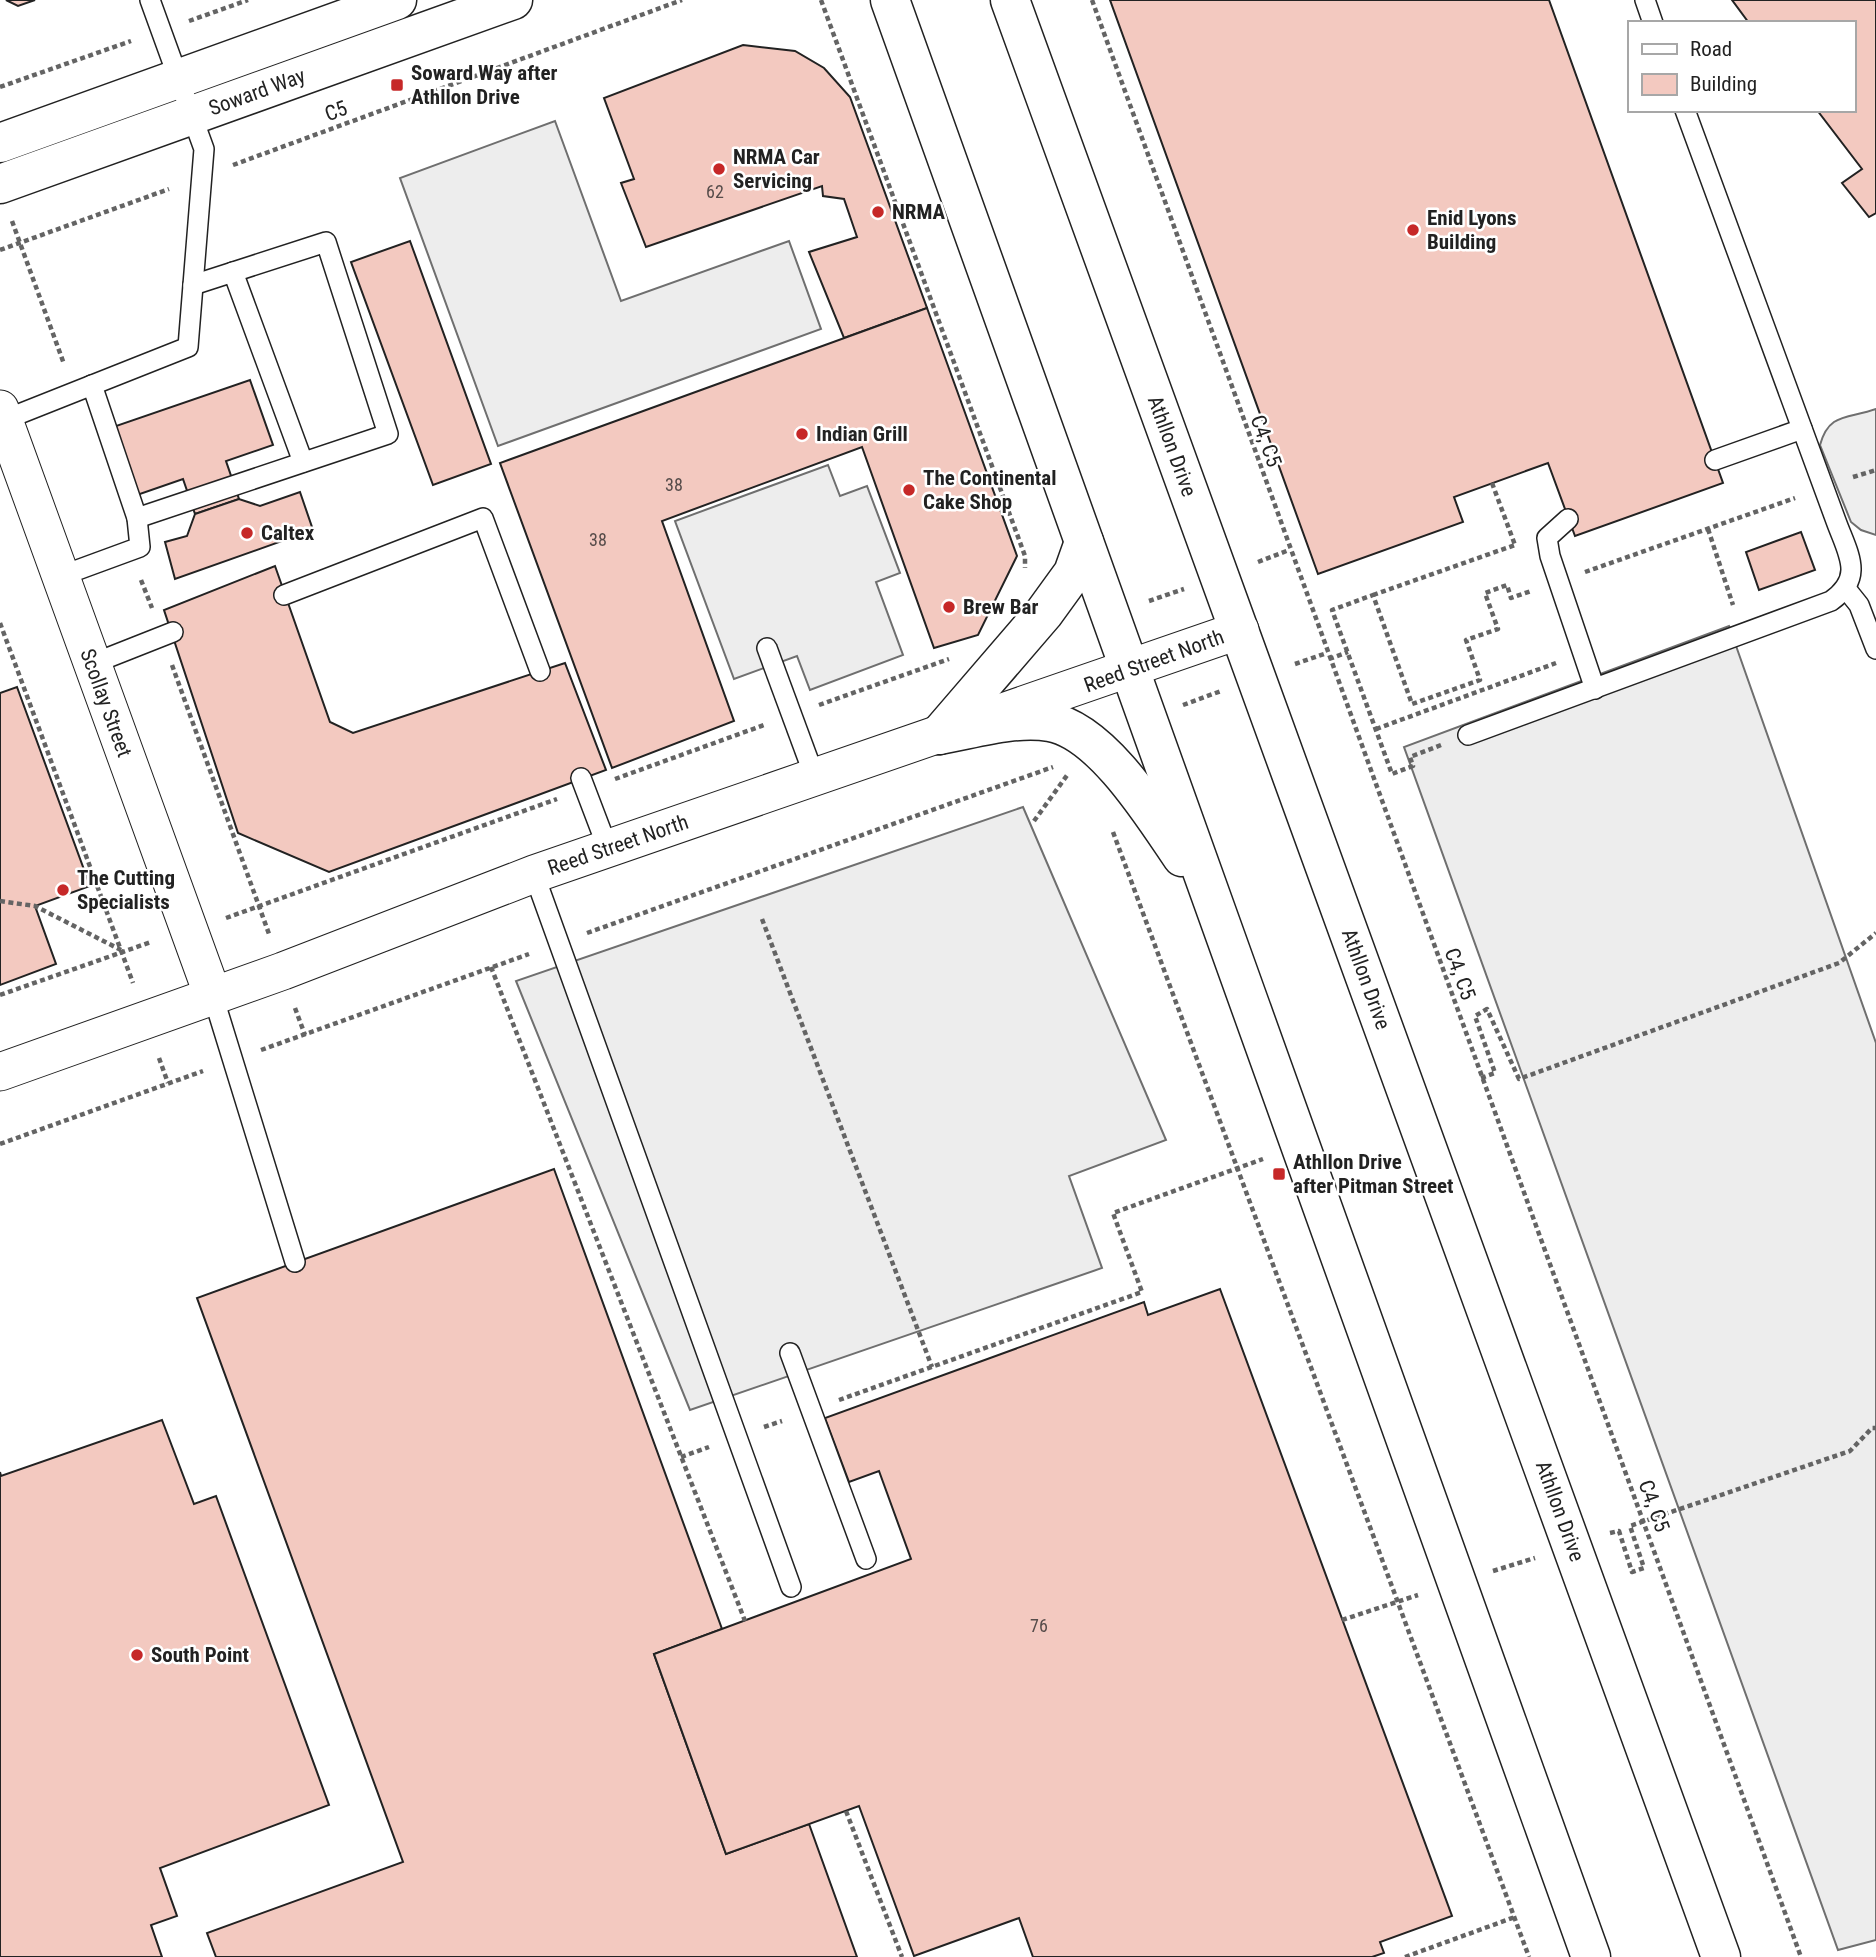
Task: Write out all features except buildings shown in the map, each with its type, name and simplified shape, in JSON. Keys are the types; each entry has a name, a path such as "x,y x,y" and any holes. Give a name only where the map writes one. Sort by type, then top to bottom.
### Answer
{"main road":[{"name":"Soward Way","path":"0,184 513,0"},
{"path":"890,0 1591,1957"},
{"name":"Athllon Drive","path":"1010,0 1721,1957"},
{"name":"Soward Way","path":"0,143 378,3"},
{"path":"939,735 1044,613 1073,573 1084,542"},
{"path":"939,735 1024,720 1053,722 1094,744 1140,795 1213,902"}],"street":[{"name":"Scollay Street","path":"2,415 213,996"},
{"name":"Reed Street North","path":"0,1072 213,996 534,874 1240,630"}],"lane":[{"path":"2,415 92,385 188,347 204,149 150,0"},
{"path":"1645,0 1652,21"},
{"path":"378,3 385,46"},
{"path":"1468,735 1831,601 1847,590 1852,579 1850,562 1686,112"},
{"path":"136,518 388,434 326,242 194,285"},
{"path":"233,272 303,462"},
{"path":"61,576 140,547 136,518 92,385"},
{"path":"1715,460 1802,429"},
{"path":"284,594 484,518 540,671"},
{"path":"1568,519 1547,537 1559,582 1595,689"},
{"path":"1847,590 1859,605 1876,649"},
{"path":"92,664 173,632"},
{"path":"767,648 815,778"},
{"path":"583,784 608,849"},
{"path":"534,874 791,1587"},
{"path":"213,996 295,1262"},
{"path":"790,1353 866,1559"}],"path":[{"path":"0,87 248,0"},
{"name":"C5","path":"0,250 682,0"},
{"path":"821,0 1025,556 1026,570"},
{"name":"C4, C5","path":"1092,0 1289,550 1801,1957"},
{"path":"1492,483 1519,557"},
{"path":"1373,595 1412,704 1480,680 1465,640 1498,629 1485,593 1507,586 1511,598 1708,529 1731,600"},
{"path":"1468,735 1410,757 1413,766 1392,774 1332,610 1515,545"},
{"path":"1110,614 1289,550"},
{"path":"1527,580 1536,603"},
{"path":"0,623 122,950"},
{"path":"1376,729 1558,663 1553,651"},
{"path":"1147,718 1257,678 1348,652"},
{"path":"259,906 583,784 792,715 963,654"},
{"path":"1431,698 1435,708"},
{"path":"305,1035 1044,768 1064,766"},
{"path":"1034,821 1074,766"},
{"path":"1110,823 1529,1957"},
{"path":"0,901 35,906 122,950"},
{"path":"762,919 932,1367"},
{"path":"1481,1078 1495,1073 1475,1016 1487,1009 1519,1079 1839,963 1876,933"},
{"path":"0,995 122,950"},
{"path":"491,967 745,1621"},
{"path":"0,1144 168,1083"},
{"path":"681,1457 1142,1292 1113,1213 1272,1156"},
{"path":"1342,1620 1619,1531 1632,1572 1644,1568 1630,1526 1850,1451 1872,1428 1876,1428"},
{"path":"846,1811 902,1957"},
{"path":"1405,1957 1515,1917"}],"shaded area":[{"path":"555,121 621,301 789,241 821,329 498,446 400,178"},
{"path":"1876,409 1876,535 1861,530 1851,522 1820,445 1824,434 1834,422"},
{"path":"828,465 840,496 867,486 900,573 876,582 903,655 810,690 797,656 734,679 675,521"},
{"path":"1729,626 1876,1043 1876,1940 1838,1950 1404,747"},
{"path":"1023,807 1166,1140 1069,1176 1102,1268 690,1410 516,981"}],"place":[{"name":"Soward Way after Athllon Drive","path":"397,85"},
{"name":"NRMA Car Servicing","path":"719,169"},
{"name":"NRMA","path":"878,212"},
{"name":"Enid Lyons Building","path":"1413,230"},
{"name":"Indian Grill","path":"802,434"},
{"name":"The Continental Cake Shop","path":"909,490"},
{"name":"Caltex","path":"247,533"},
{"name":"Brew Bar","path":"949,607"},
{"name":"The Cutting Specialists","path":"63,890"},
{"name":"Athllon Drive after Pitman Street","path":"1279,1174"},
{"name":"South Point","path":"137,1655"}]}
